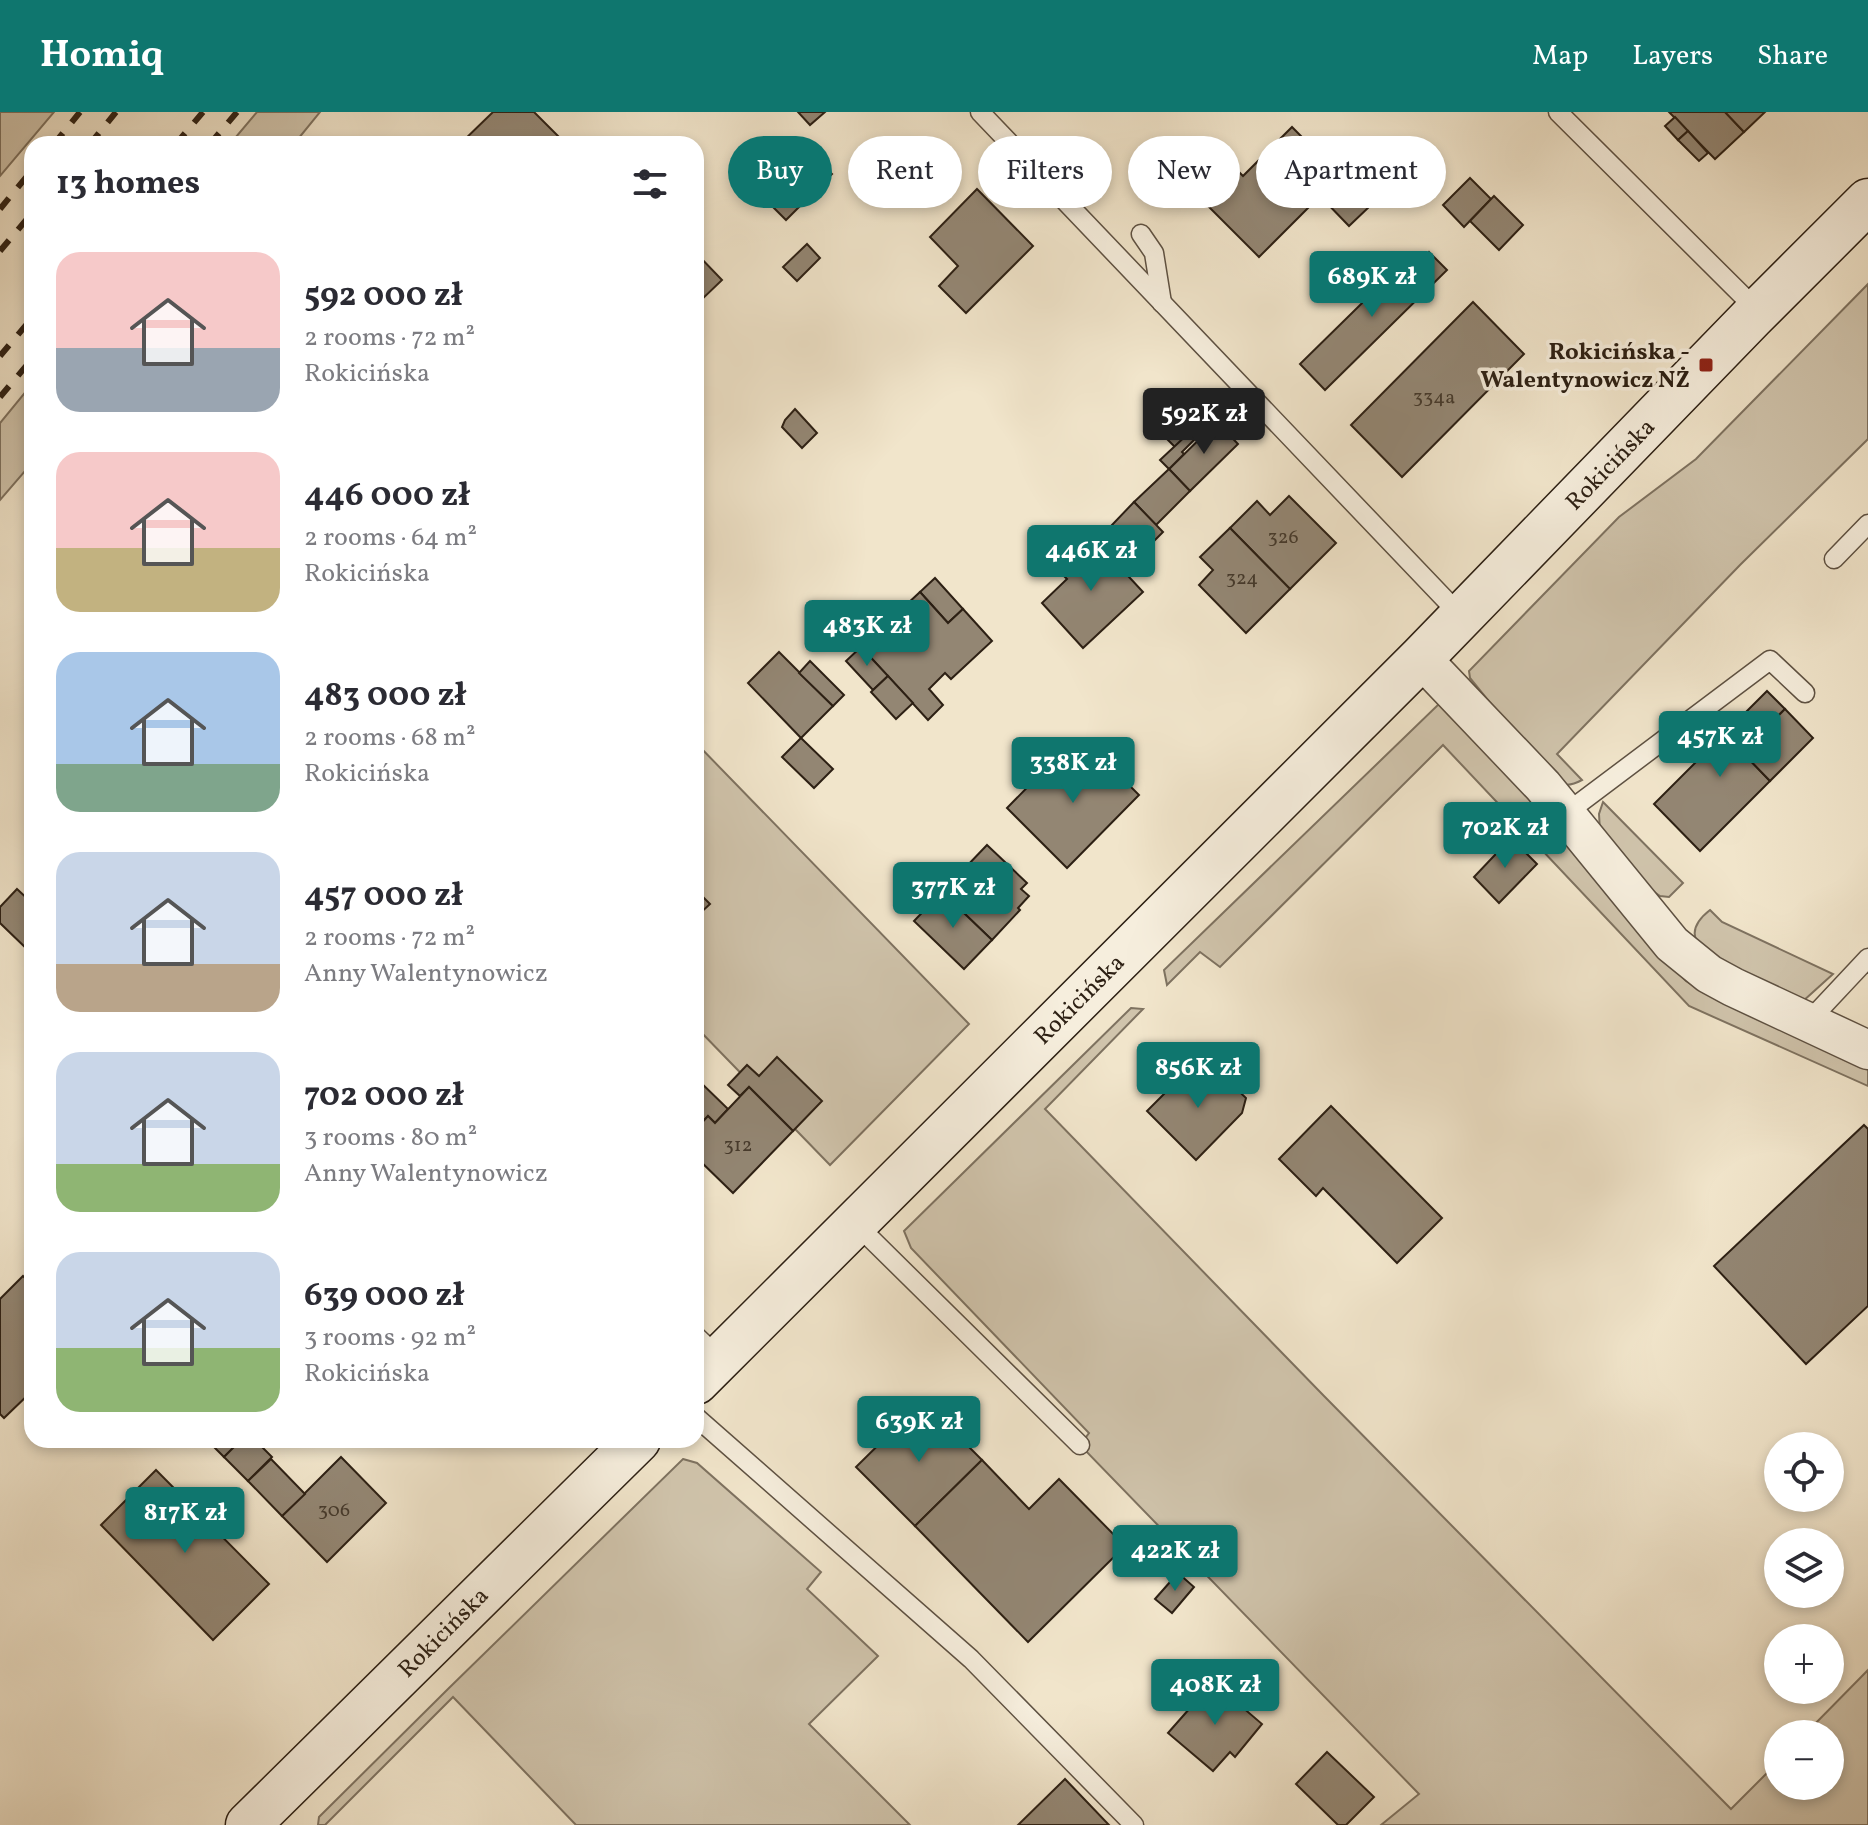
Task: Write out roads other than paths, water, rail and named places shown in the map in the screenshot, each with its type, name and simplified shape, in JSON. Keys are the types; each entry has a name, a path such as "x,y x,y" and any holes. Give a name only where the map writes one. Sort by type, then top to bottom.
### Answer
{"main road":[{"name":"Rokicińska","path":"704,1359 855,1223 1421,658 1868,201"},
{"name":"Rokicińska","path":"269,1818 630,1448"}],"street":[{"path":"1421,658 1514,754 1672,944 1709,974 1868,1050"}],"lane":[{"path":"980,112 1462,616"},
{"path":"1558,112 1758,311"},
{"path":"1141,234 1154,253 1162,303"},
{"path":"1834,559 1868,524"},
{"path":"1565,814 1770,660 1805,693"},
{"path":"1808,1022 1868,958"},
{"path":"855,1223 1080,1445"},
{"path":"704,1424 971,1659 1134,1825"}],"railway":[{"path":"60,136 80,112"},
{"path":"96,136 116,112"},
{"path":"183,136 203,112"},
{"path":"217,136 237,112"},
{"path":"0,209 24,180"},
{"path":"0,251 24,222"},
{"path":"0,356 24,328"},
{"path":"0,397 24,368"}],"place":[{"name":"Rokicińska - Walentynowicz NŻ","path":"1706,365"}]}
